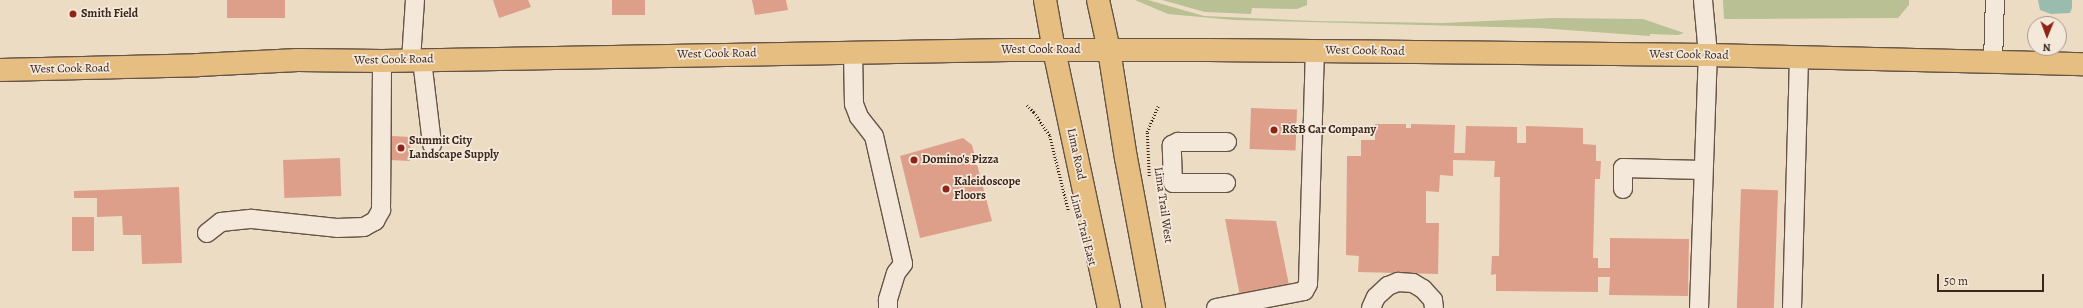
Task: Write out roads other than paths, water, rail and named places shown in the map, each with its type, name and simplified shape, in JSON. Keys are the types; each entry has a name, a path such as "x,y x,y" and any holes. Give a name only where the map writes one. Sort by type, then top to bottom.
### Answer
{"main road":[{"name":"Lima Road","path":"1045,0 1054,50 1109,308"},
{"path":"1098,0 1109,50 1126,158 1154,308"},
{"name":"West Cook Road","path":"0,70 198,65 298,60 382,61 853,52 1054,50 1708,55 2083,64"}],"street":[{"path":"414,0 417,60 432,144"},
{"path":"1699,308 1708,55 1703,0"},
{"path":"1993,62 1995,0"},
{"path":"1216,308 1304,291 1308,284 1314,51"},
{"path":"853,52 854,104 860,117 874,136 904,264 896,273 888,300 888,308"},
{"path":"1792,308 1799,57"},
{"path":"207,233 221,222 252,219 338,228 364,227 375,221 381,210 382,61"},
{"path":"1226,142 1178,142 1172,145 1173,183 1226,183"},
{"path":"1623,189 1623,168 1703,170"},
{"path":"1371,308 1376,296 1388,286 1398,282 1413,283 1423,289 1433,300 1434,308"}],"place":[{"name":"Smith Field","path":"73,14"},
{"name":"R&B Car Company","path":"1274,130"},
{"name":"Summit City Landscape Supply","path":"401,148"},
{"name":"Domino's Pizza","path":"914,160"},
{"name":"Kaleidoscope Floors","path":"946,189"}]}
